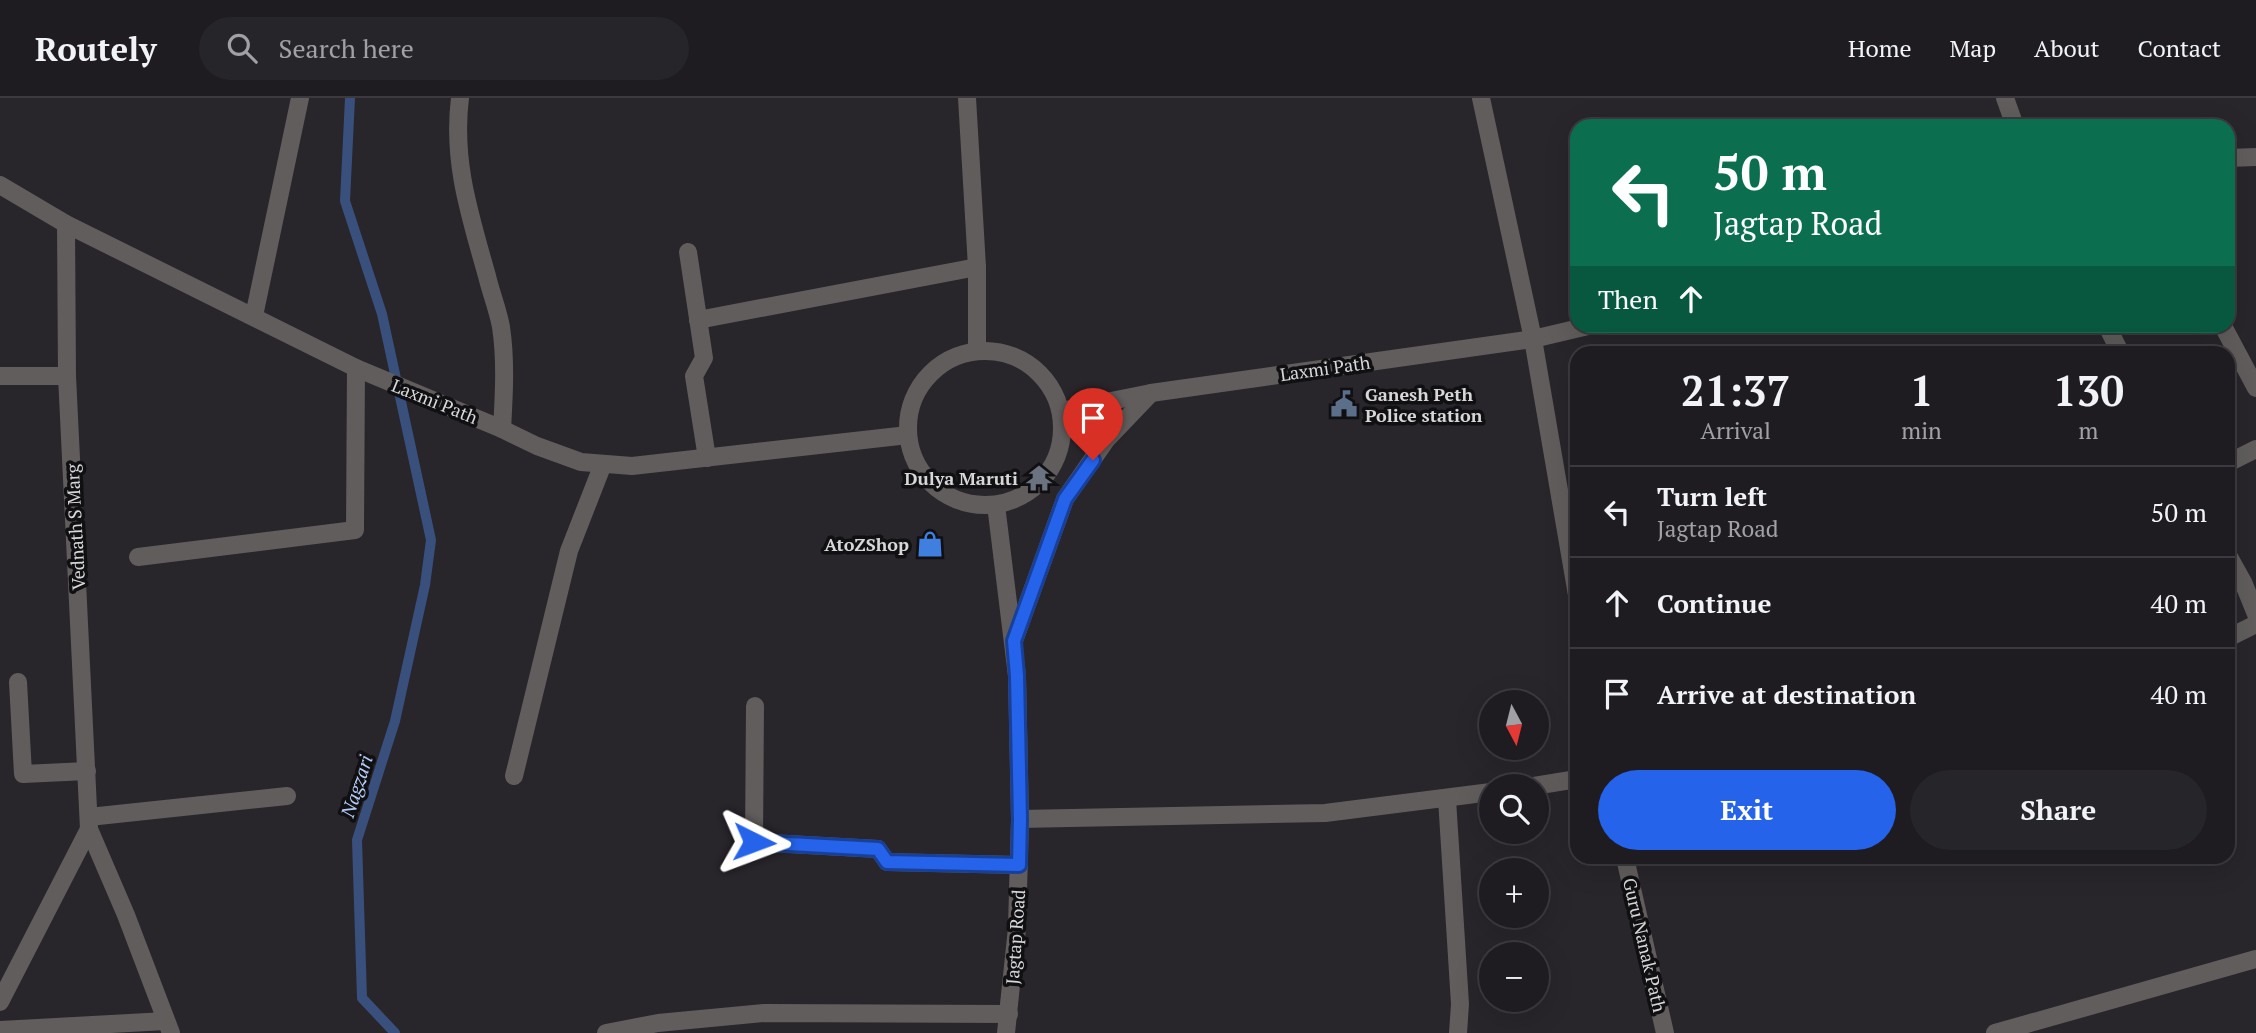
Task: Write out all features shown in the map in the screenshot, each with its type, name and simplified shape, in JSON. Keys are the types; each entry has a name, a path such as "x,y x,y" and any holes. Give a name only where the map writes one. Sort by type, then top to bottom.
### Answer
{"street":[{"path":"254,316 300,98"},
{"path":"460,98 457,119 458,158 463,190 501,327 504,385 502,429"},
{"path":"967,98 977,267 978,351"},
{"path":"1481,98 1533,339 1570,554"},
{"path":"2005,98 2012,119"},
{"path":"2235,158 2256,157"},
{"name":"Laxmi Path","path":"0,185 66,224 356,368 581,463 632,466 908,435"},
{"name":"Vednath S Marg","path":"66,224 67,376 89,823"},
{"path":"688,252 704,358 694,376 707,458"},
{"path":"698,320 977,267"},
{"name":"Laxmi Path","path":"1061,411 1151,393 1533,339 1570,330"},
{"path":"2235,349 2256,388"},
{"path":"978,351 1000,352 1021,359 1039,372 1053,390 1061,411 1063,437 1056,461 1041,482 1021,497 996,505 975,505 955,499 937,489 923,474 912,456 908,435 909,415 915,396 925,379 949,360 978,351"},
{"path":"138,557 355,530 356,368"},
{"path":"0,376 67,376"},
{"path":"1014,641 1065,499 1106,440 1151,393"},
{"path":"2235,460 2256,449"},
{"path":"514,775 569,551 603,464"},
{"name":"Jagtap Road","path":"996,505 1017,676 1020,819 1017,928 1006,1033"},
{"path":"2235,568 2256,614"},
{"path":"2235,634 2256,624"},
{"path":"18,682 23,774 87,771"},
{"path":"755,706 754,842 878,849 887,862 1019,865"},
{"path":"1549,784 1570,780"},
{"path":"1020,819 1325,813 1479,794"},
{"path":"89,823 287,796"},
{"path":"1447,799 1460,1004 1458,1033"},
{"path":"0,1002 89,823"},
{"path":"0,1030 169,1027 89,823"},
{"name":"Guru Nanak Path","path":"1626,864 1665,1033"},
{"path":"1995,1033 2256,959"},
{"path":"606,1033 658,1023 764,1013 1009,1014"}],"waterway":[{"name":"Nagzari","path":"350,98 345,201 382,314 431,540 425,585 395,721 357,840 362,998 395,1033"}],"place":[{"name":"Ganesh Peth Police station","path":"1344,404"},
{"name":"Dulya Maruti","path":"1039,478"},
{"name":"AtoZShop","path":"930,544"}],"route":[{"path":"754,842 878,849 887,862 1019,865 1017,676 1014,641 1065,499 1093,460"}]}
